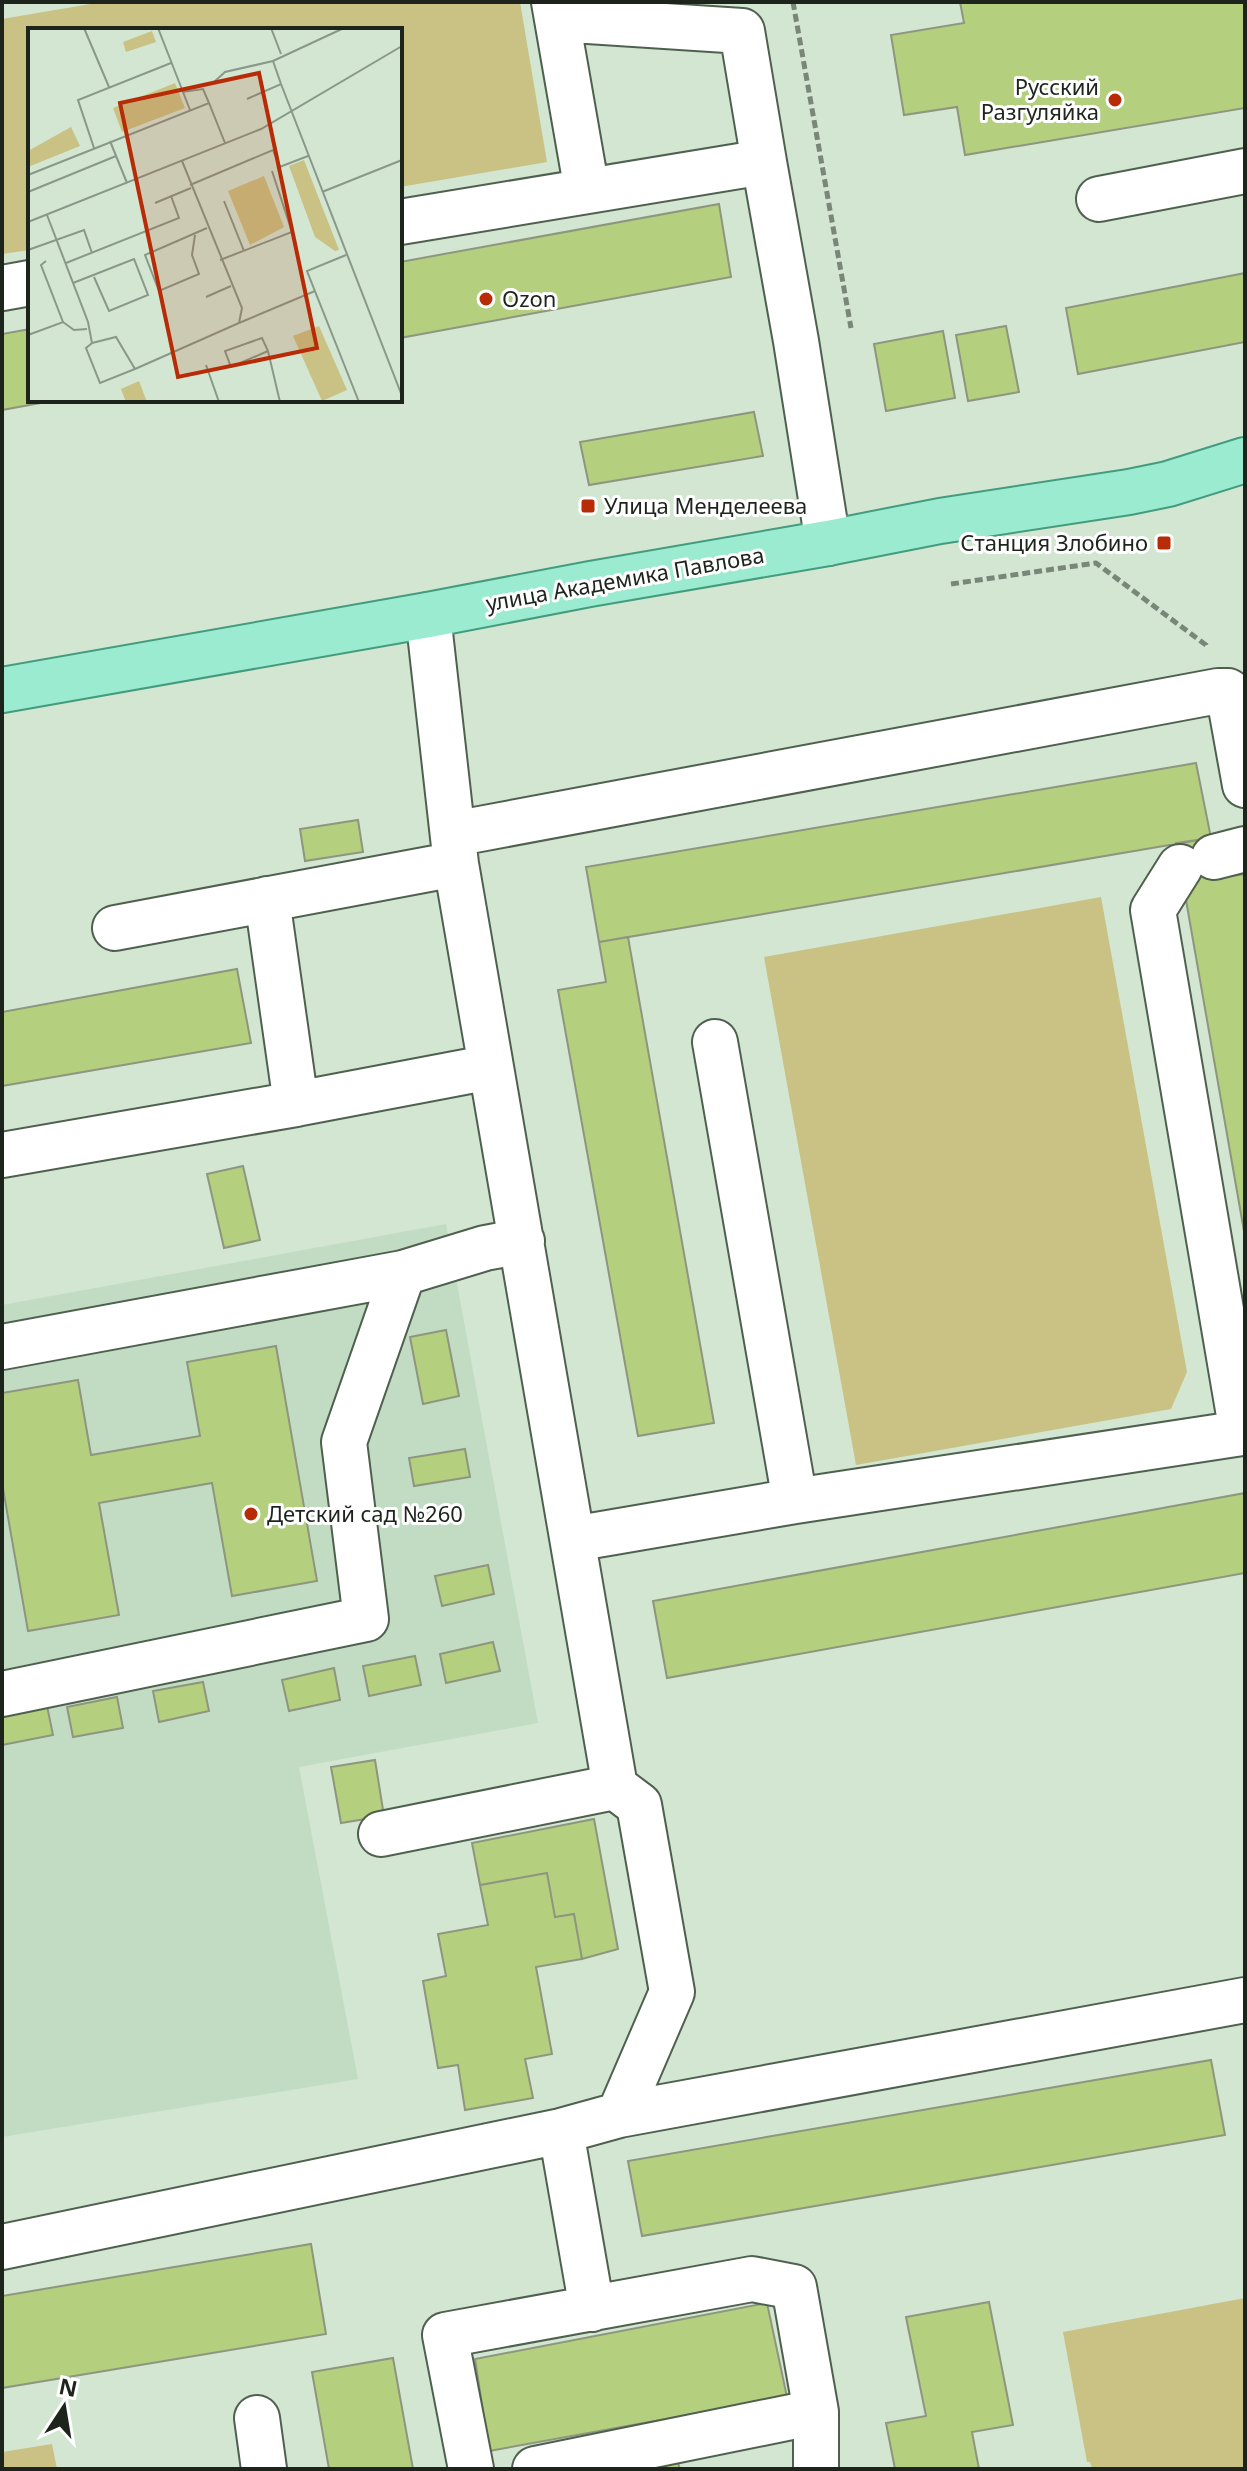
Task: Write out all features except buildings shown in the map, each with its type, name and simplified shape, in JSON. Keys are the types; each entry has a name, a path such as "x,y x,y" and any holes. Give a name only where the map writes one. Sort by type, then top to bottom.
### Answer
{"main road":[{"name":"улица Академика Павлова","path":"2,690 940,521 1142,489 1245,460"}],"lane":[{"path":"587,191 556,10 742,31 828,543"},
{"path":"402,222 764,162"},
{"path":"1099,199 1245,171"},
{"path":"2,288 28,283"},
{"path":"428,615 454,849 615,1787 639,1805 672,1992 619,2115"},
{"path":"115,928 267,899 454,849 1218,691 1228,691 1245,785"},
{"path":"573,1539 795,1501 1242,1433 1153,910 1213,858"},
{"path":"267,899 296,1104"},
{"path":"715,1042 795,1501"},
{"path":"2,1155 491,1067"},
{"path":"2,1347 403,1273 485,1248 522,1241"},
{"path":"2,1694 366,1619 344,1442 403,1273"},
{"path":"381,1834 615,1787"},
{"path":"2,2247 561,2131 619,2115 1245,2000"},
{"path":"561,2131 592,2309"},
{"path":"471,2469 445,2335 752,2279 794,2287 816,2412 816,2469"},
{"path":"535,2469 816,2412"},
{"path":"257,2418 264,2469"}],"path":[{"path":"793,2 851,328"},
{"path":"951,584 1096,563 1206,645"}],"shaded area":[{"path":"102,2 520,2 547,162 402,187 402,28 28,28 28,250 2,254 2,19"},
{"path":"1101,897 1187,1372 1171,1409 856,1465 764,957"},
{"name":"Детский сад №260","path":"446,1224 538,1723 299,1767 358,2079 2,2137 2,1305"},
{"path":"1245,2298 1245,2469 1092,2469 1090,2462 1087,2462 1063,2332"},
{"path":"52,2444 57,2469 2,2469 2,2452"}],"place":[{"name":"Русский Разгуляйка","path":"1115,100"},
{"name":"Ozon","path":"486,299"},
{"name":"Улица Менделеева","path":"588,506"},
{"name":"Станция Злобино","path":"1164,543"},
{"name":"Детский сад №260","path":"251,1514"}]}
